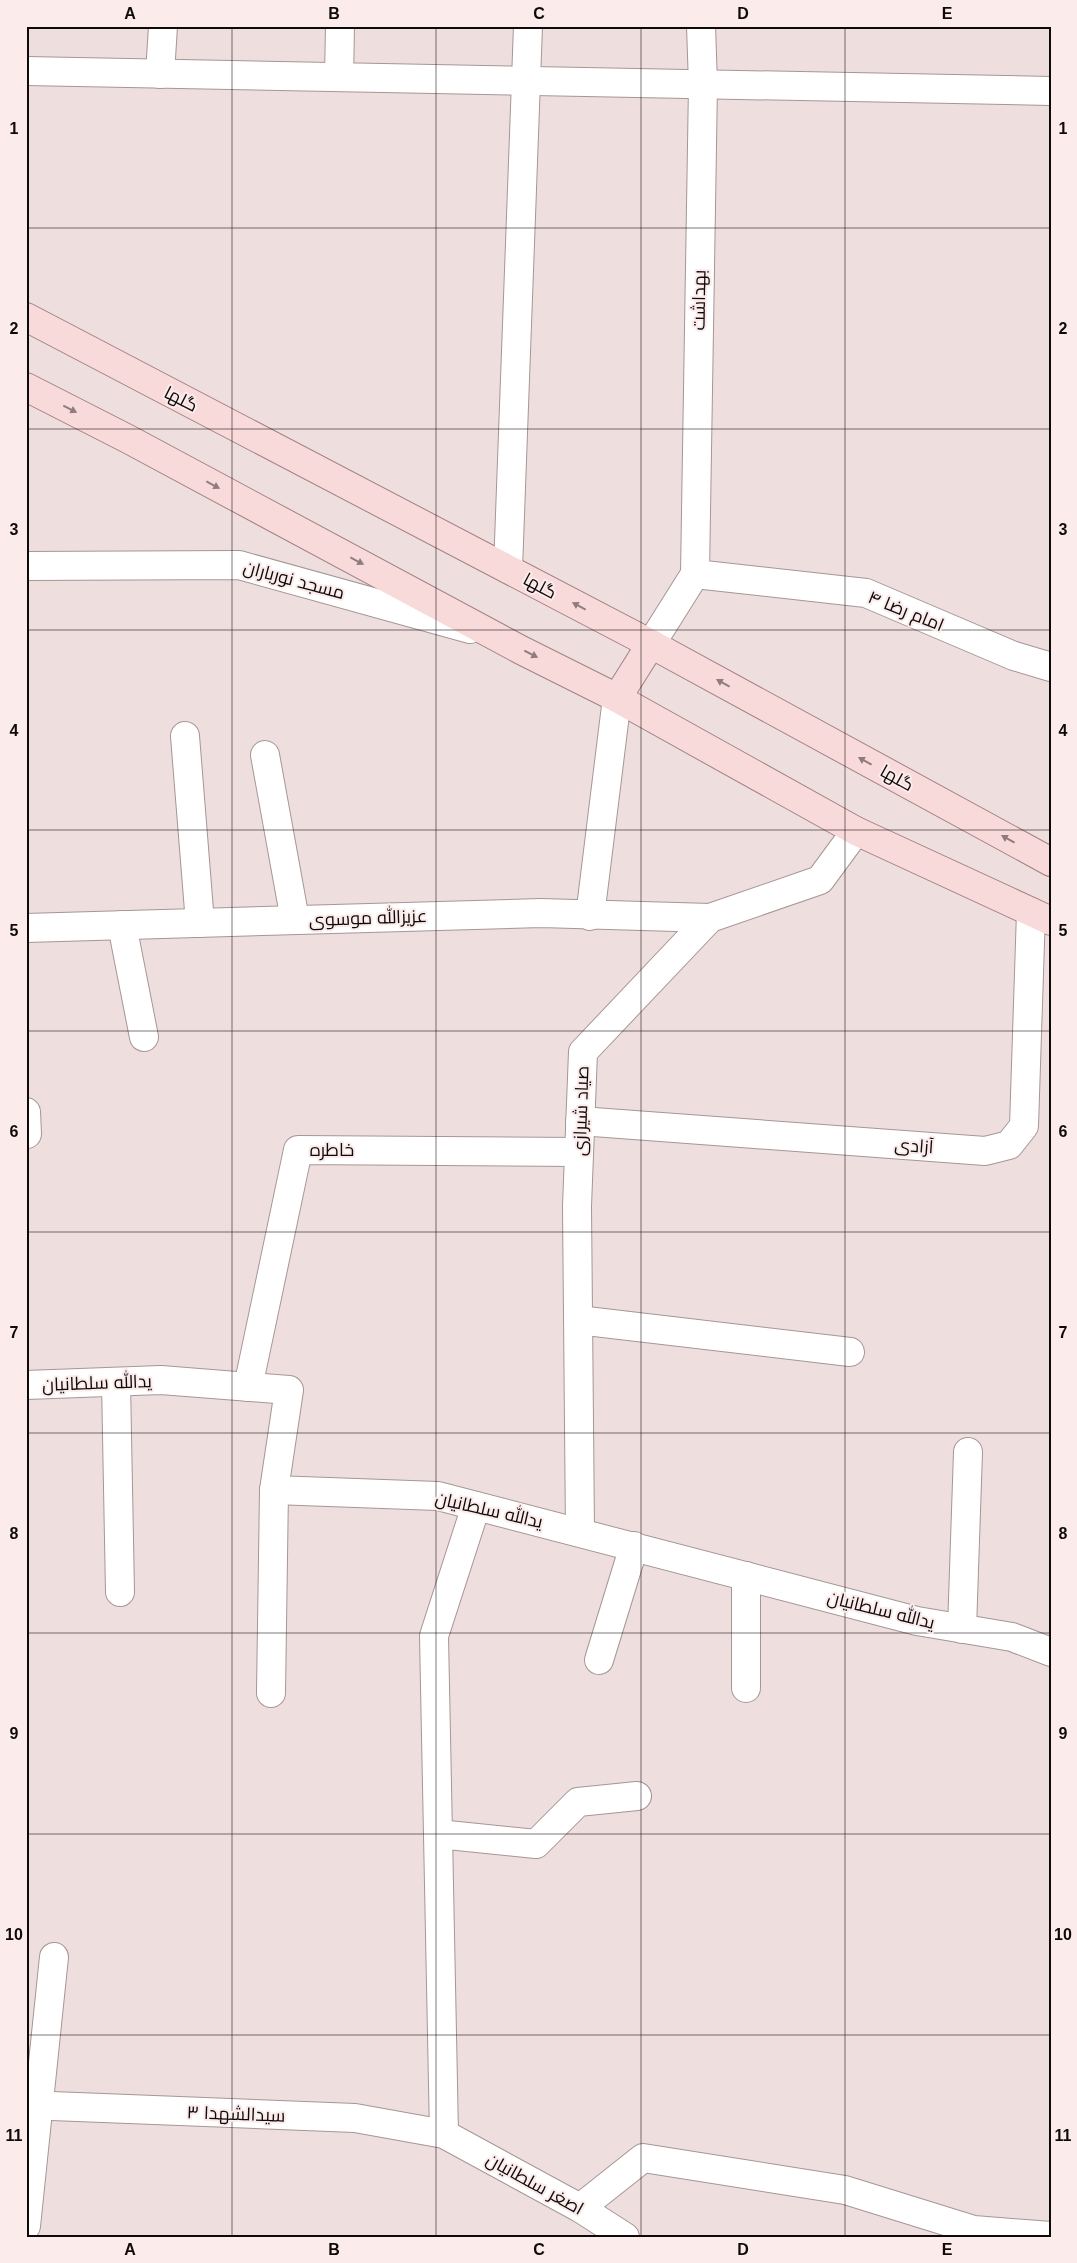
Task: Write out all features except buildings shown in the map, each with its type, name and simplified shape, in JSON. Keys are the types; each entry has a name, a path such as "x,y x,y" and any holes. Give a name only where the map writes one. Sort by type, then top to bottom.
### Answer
{"main road":[{"name":"گلها","path":"26,317 651,644 1051,862"},
{"path":"26,387 617,698 856,831 1041,916"},
{"path":"617,698 651,644"}],"street":[{"path":"160,74 163,26"},
{"path":"339,77 340,26"},
{"path":"508,569 528,80 528,26"},
{"name":"بهداشت","path":"695,574 703,84 701,26"},
{"path":"26,71 1051,91"},
{"name":"مسجد نورباران","path":"26,566 239,565 496,636"},
{"path":"651,644 695,574"},
{"name":"امام رضا ۴","path":"695,574 866,593 1014,656 1051,667"},
{"path":"590,916 617,698"},
{"path":"185,736 200,923"},
{"path":"265,754 295,920"},
{"name":"صیاد شیرازی","path":"580,1532 577,1206 583,1052 710,918 820,880 856,831"},
{"name":"عزیزالله موسوی","path":"26,928 540,913 590,916 710,918"},
{"name":"آزادی","path":"580,1121 985,1151 1009,1145 1024,1126 1041,916"},
{"path":"122,925 144,1037"},
{"name":"خاطره","path":"248,1387 298,1150 579,1152"},
{"path":"578,1320 850,1352"},
{"name":"یدالله سلطانیان","path":"26,1385 161,1380 289,1390 274,1490 438,1496 918,1621 1012,1637 1051,1652"},
{"path":"116,1382 120,1592"},
{"path":"962,1629 968,1452"},
{"path":"271,1693 274,1490"},
{"path":"444,2134 434,1636 476,1506"},
{"path":"599,1660 634,1546"},
{"path":"746,1576 746,1688"},
{"path":"438,1834 536,1844 578,1802 637,1796"},
{"path":"26,2226 33,2105 54,1957"},
{"name":"سیدالشهدا ۳","path":"33,2105 354,2118 444,2134"},
{"name":"اصغر سلطانیان","path":"444,2134 580,2208 624,2237"},
{"path":"580,2208 643,2158 845,2190 974,2230 1051,2236"}]}
